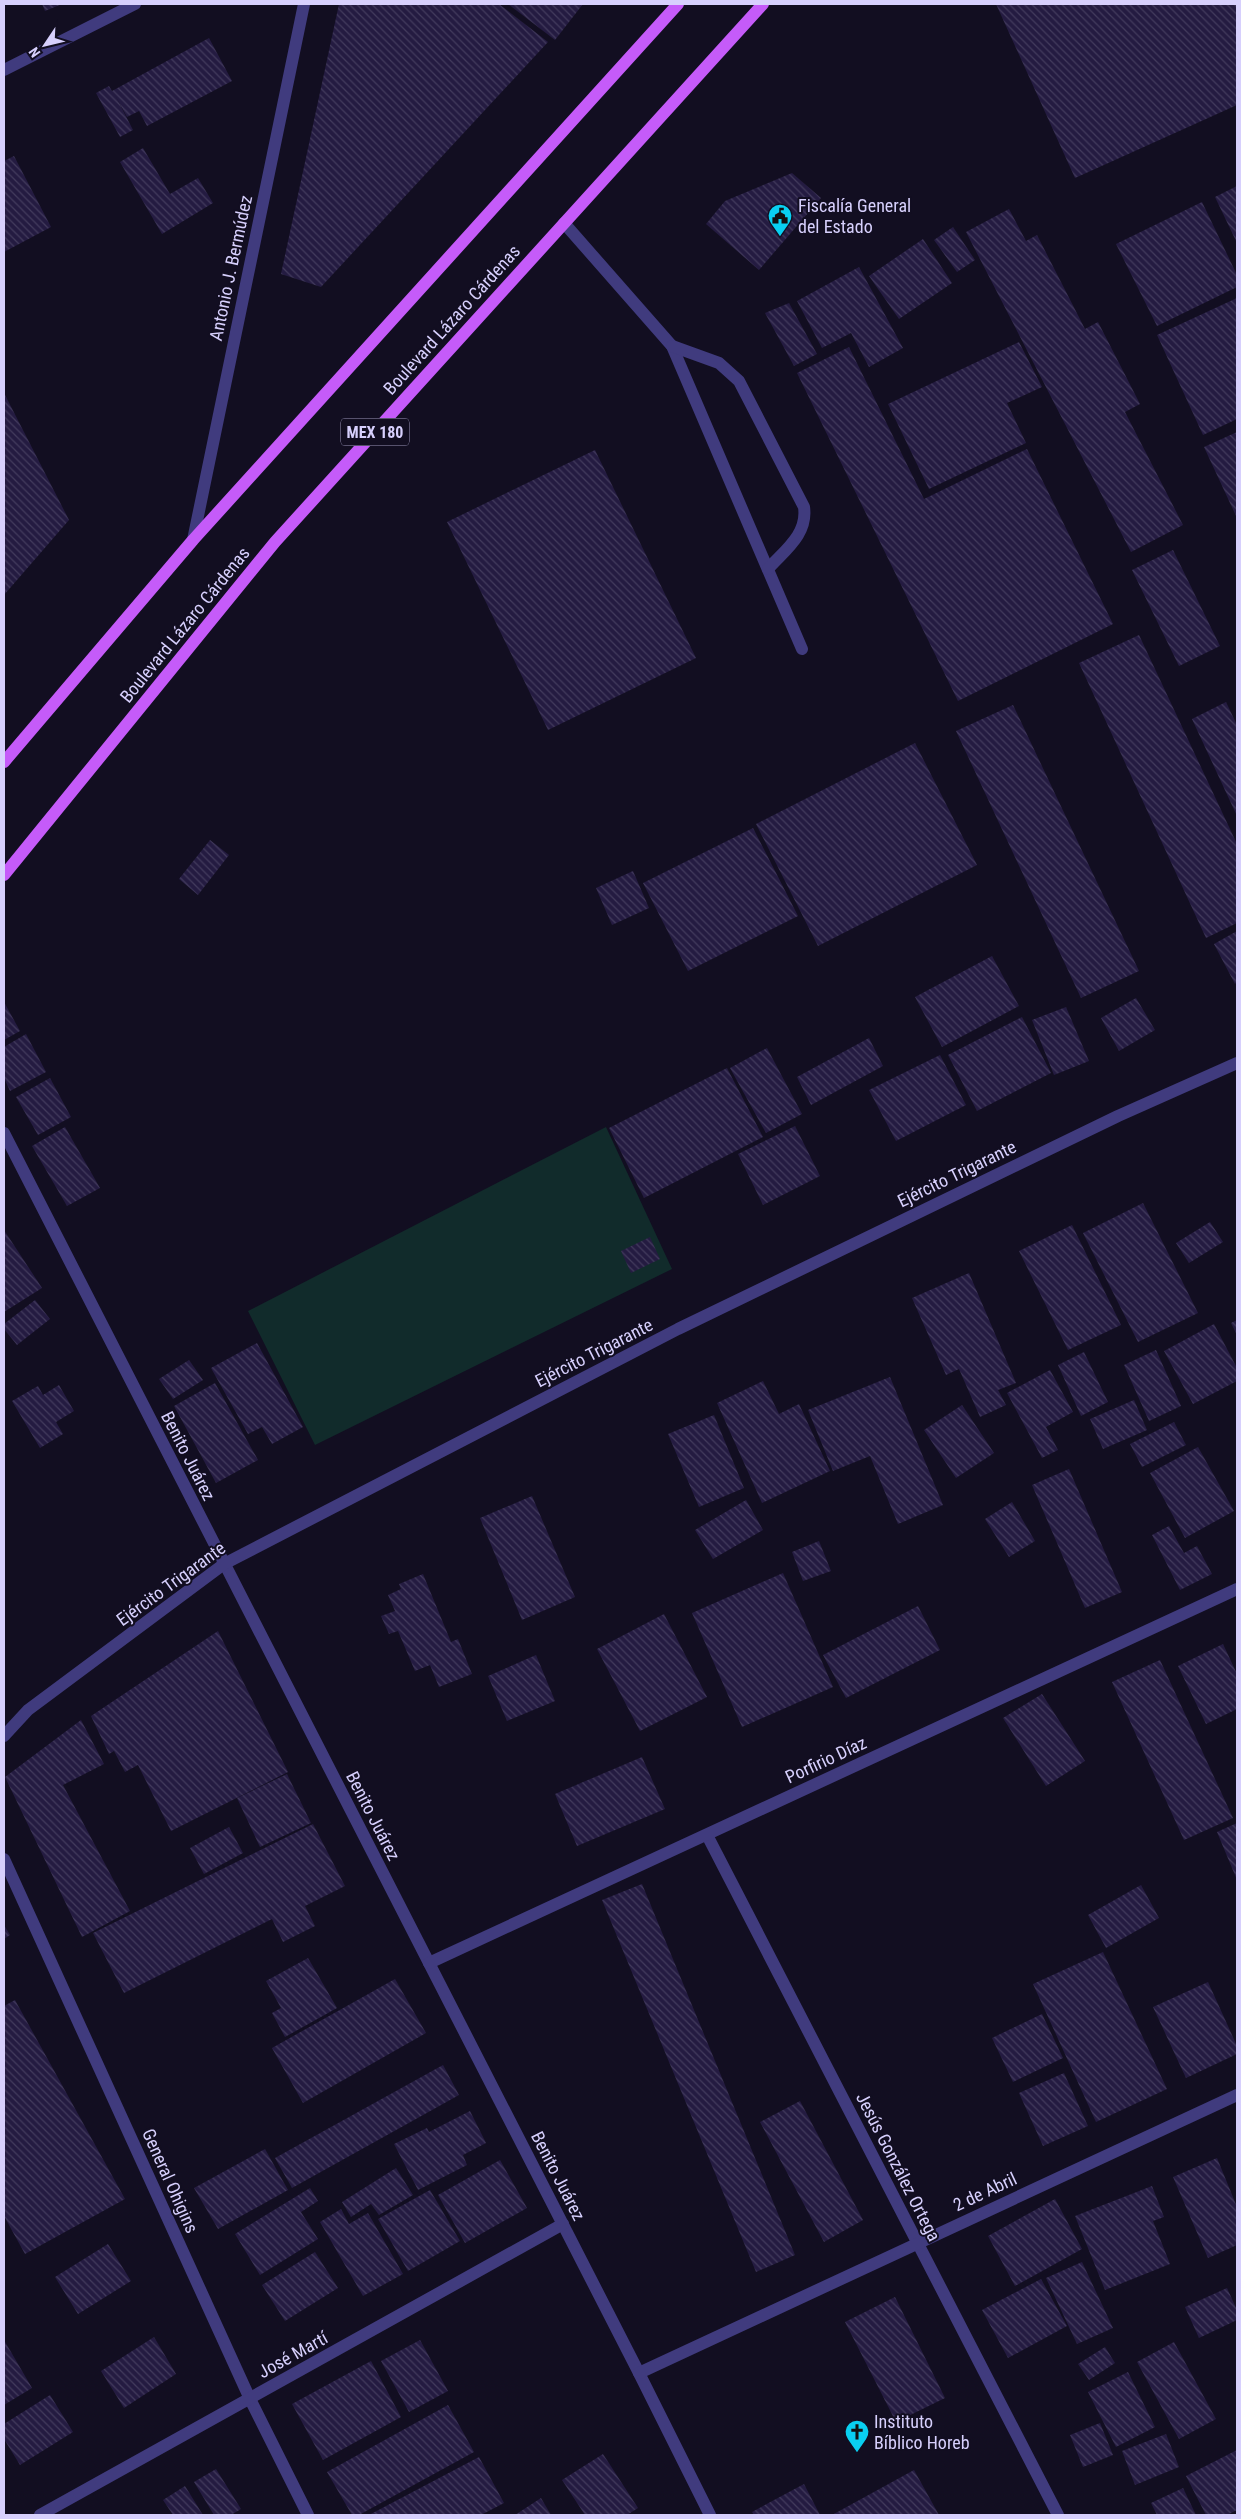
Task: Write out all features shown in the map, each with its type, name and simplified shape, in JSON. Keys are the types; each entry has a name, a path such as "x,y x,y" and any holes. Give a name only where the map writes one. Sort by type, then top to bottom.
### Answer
{"main road":[{"path":"4,762 193,540 678,4"},
{"name":"Boulevard Lázaro Cárdenas","path":"4,875 275,542 763,4"}],"street":[{"path":"4,70 135,4"},
{"name":"Antonio J. Bermúdez","path":"193,540 304,4"},
{"path":"564,223 672,346 802,649"},
{"path":"672,346 719,362 739,381 804,507 806,520 799,535 768,569"},
{"name":"Ejército Trigarante","path":"4,1736 28,1710 224,1564 678,1329 1118,1116 1237,1063"},
{"name":"Benito Juárez","path":"4,1134 563,2224 710,2515"},
{"name":"Porfirio Díaz","path":"429,1963 1237,1589"},
{"name":"Jesús González Ortega","path":"707,1835 1058,2515"},
{"name":"General Ohigins","path":"4,1859 250,2399 308,2515"},
{"name":"2 de Abril","path":"639,2373 1237,2094"},
{"name":"José Martí","path":"40,2515 563,2224"}],"green space":[{"path":"606,1127 672,1269 315,1445 248,1311"}],"building":[{"path":"42,4 62,4 45,11"},
{"path":"339,4 499,4 548,42 321,287 281,274"},
{"path":"508,4 583,4 555,40"},
{"path":"996,4 1237,4 1237,105 1075,178"},
{"path":"209,38 232,81 147,126 139,111 127,117 115,95 133,130 120,137 96,93 109,86 112,91"},
{"path":"143,148 170,194 198,178 213,203 162,234 120,162"},
{"path":"14,156 51,227 4,252 4,161"},
{"path":"792,173 821,198 759,270 706,224 725,201"},
{"path":"1237,186 1237,243 1215,197"},
{"path":"1202,202 1237,275 1237,287 1157,326 1116,244"},
{"path":"1009,209 1026,241 1037,235 1085,329 1098,322 1140,404 1125,412 1183,525 1131,552 966,232"},
{"path":"953,227 975,260 957,272 934,240"},
{"path":"923,239 952,283 899,319 869,276"},
{"path":"859,267 903,348 869,367 851,333 822,348 797,301"},
{"path":"1237,298 1237,419 1203,435 1157,335"},
{"path":"789,303 817,354 794,366 765,313"},
{"path":"1019,342 1042,387 1007,403 1026,443 929,489 888,404"},
{"path":"849,347 924,499 1027,449 1113,624 958,701 797,373"},
{"path":"4,393 69,520 4,595"},
{"path":"1237,432 1237,518 1204,447"},
{"path":"595,450 696,658 548,730 447,522"},
{"path":"1173,550 1220,646 1179,666 1132,570"},
{"path":"1139,635 1237,844 1237,923 1206,938 1079,663"},
{"path":"1226,702 1237,725 1237,816 1192,719"},
{"path":"1013,705 1139,971 1081,998 956,731"},
{"path":"915,743 977,865 818,946 756,824"},
{"path":"753,828 798,916 688,971 643,883"},
{"path":"210,840 229,855 198,895 179,879"},
{"path":"633,871 649,908 612,925 596,888"},
{"path":"1237,931 1237,982 1235,984 1214,944"},
{"path":"992,956 1019,1006 942,1047 915,997"},
{"path":"1136,998 1155,1030 1119,1051 1101,1018"},
{"path":"4,1002 20,1031 4,1040"},
{"path":"1066,1007 1089,1061 1054,1075 1032,1020"},
{"path":"1022,1017 1051,1073 977,1111 948,1055"},
{"path":"26,1034 46,1072 10,1091 4,1078 4,1047"},
{"path":"869,1038 883,1066 811,1105 797,1077"},
{"path":"767,1048 802,1114 766,1133 730,1068"},
{"path":"940,1055 966,1105 896,1141 869,1090"},
{"path":"727,1068 763,1137 644,1198 609,1128"},
{"path":"50,1078 71,1117 38,1135 16,1097"},
{"path":"795,1126 820,1176 763,1205 738,1154"},
{"path":"65,1127 100,1188 67,1206 32,1146"},
{"path":"1143,1203 1198,1313 1138,1342 1083,1233"},
{"path":"1210,1222 1223,1242 1189,1263 1176,1243"},
{"path":"1072,1225 1121,1325 1068,1350 1019,1251"},
{"path":"4,1230 42,1288 4,1312"},
{"path":"650,1237 660,1259 631,1273 621,1251"},
{"path":"969,1273 1016,1383 998,1390 1006,1405 980,1417 959,1369 946,1375 912,1298"},
{"path":"35,1300 50,1319 17,1345 4,1329 4,1324"},
{"path":"1237,1320 1237,1335 1231,1323"},
{"path":"1214,1324 1237,1368 1237,1381 1193,1404 1164,1351"},
{"path":"257,1343 303,1427 272,1444 262,1427 248,1434 211,1368"},
{"path":"1156,1350 1181,1406 1149,1421 1124,1365"},
{"path":"1084,1352 1108,1402 1081,1416 1058,1365"},
{"path":"189,1360 203,1380 173,1399 159,1379"},
{"path":"1050,1370 1073,1412 1046,1427 1058,1450 1042,1458 1007,1393"},
{"path":"890,1377 943,1505 898,1524 870,1456 833,1471 808,1410"},
{"path":"763,1381 779,1414 799,1404 830,1471 762,1503 717,1403"},
{"path":"215,1383 258,1460 216,1483 174,1406"},
{"path":"59,1385 74,1411 56,1422 63,1434 40,1448 12,1401 38,1386 43,1395"},
{"path":"1134,1400 1147,1430 1103,1449 1090,1419"},
{"path":"962,1405 994,1453 956,1478 924,1430"},
{"path":"714,1415 744,1488 699,1507 668,1434"},
{"path":"1174,1422 1186,1445 1142,1467 1130,1444"},
{"path":"1198,1447 1234,1511 1185,1538 1150,1473"},
{"path":"1069,1469 1122,1592 1085,1608 1032,1485"},
{"path":"532,1496 575,1597 522,1620 480,1518"},
{"path":"746,1500 763,1530 713,1559 695,1530"},
{"path":"1012,1502 1035,1541 1009,1557 985,1519"},
{"path":"1169,1526 1184,1553 1197,1546 1212,1574 1180,1590 1152,1535"},
{"path":"819,1541 831,1571 803,1581 792,1552"},
{"path":"783,1573 833,1687 742,1727 692,1613"},
{"path":"423,1574 451,1642 458,1639 472,1674 439,1687 430,1665 415,1671 398,1631 389,1634 381,1616 395,1611 388,1595 401,1589 399,1584"},
{"path":"918,1606 940,1650 846,1698 823,1655"},
{"path":"664,1614 707,1697 640,1731 597,1649"},
{"path":"218,1631 288,1772 171,1831 138,1765 125,1772 114,1751 109,1754 91,1716"},
{"path":"1223,1644 1237,1674 1237,1709 1206,1724 1178,1666"},
{"path":"536,1655 555,1701 507,1721 488,1676"},
{"path":"1160,1660 1233,1818 1184,1840 1112,1682"},
{"path":"1042,1694 1085,1761 1046,1786 1003,1718"},
{"path":"81,1720 104,1764 63,1785 130,1911 82,1937 5,1777"},
{"path":"642,1757 665,1809 577,1846 555,1794"},
{"path":"287,1774 311,1823 260,1847 237,1798"},
{"path":"1237,1823 1237,1880 1217,1832"},
{"path":"313,1824 345,1886 305,1906 315,1926 283,1942 272,1919 124,1993 93,1933"},
{"path":"229,1827 243,1853 204,1874 190,1848"},
{"path":"642,1884 795,2255 756,2272 602,1900"},
{"path":"1141,1885 1159,1918 1106,1948 1088,1915"},
{"path":"4,1925 10,1935 4,1939"},
{"path":"1103,1952 1167,2089 1096,2122 1033,1984"},
{"path":"308,1958 337,2008 285,2037 272,2013 281,2008 266,1981"},
{"path":"395,1979 426,2033 303,2103 272,2048"},
{"path":"1208,1982 1237,2046 1237,2054 1186,2078 1153,2007"},
{"path":"15,2000 125,2199 25,2254 4,2216 4,2006"},
{"path":"1042,2014 1063,2058 1013,2082 992,2038"},
{"path":"443,2065 459,2095 292,2188 275,2158"},
{"path":"1064,2073 1088,2126 1043,2146 1019,2093"},
{"path":"800,2101 863,2220 824,2242 760,2122"},
{"path":"470,2111 486,2143 463,2155 467,2165 418,2190 394,2144 427,2128 429,2132"},
{"path":"265,2149 288,2190 218,2229 194,2188"},
{"path":"1217,2158 1237,2207 1237,2245 1208,2258 1173,2177"},
{"path":"500,2160 527,2208 465,2243 438,2195"},
{"path":"396,2168 413,2195 379,2215 371,2204 351,2217 342,2202"},
{"path":"1152,2186 1164,2217 1153,2221 1170,2264 1105,2290 1075,2216"},
{"path":"310,2188 318,2201 301,2212 318,2239 260,2275 235,2234"},
{"path":"430,2190 460,2241 408,2271 378,2219"},
{"path":"1055,2199 1082,2249 1015,2286 988,2236"},
{"path":"341,2209 349,2224 368,2213 403,2274 363,2296 320,2222"},
{"path":"108,2244 131,2281 78,2314 55,2277"},
{"path":"315,2252 338,2288 285,2321 262,2285"},
{"path":"1082,2262 1113,2328 1077,2344 1046,2278"},
{"path":"1041,2279 1067,2326 1008,2358 982,2310"},
{"path":"1227,2288 1237,2310 1237,2320 1199,2338 1185,2307"},
{"path":"895,2297 945,2398 896,2422 845,2322"},
{"path":"154,2337 176,2374 124,2408 101,2371"},
{"path":"4,2340 32,2388 4,2405"},
{"path":"420,2340 448,2391 409,2412 381,2361"},
{"path":"1174,2342 1216,2419 1179,2439 1137,2362"},
{"path":"1105,2347 1115,2363 1089,2380 1078,2364"},
{"path":"371,2361 401,2417 323,2460 292,2404"},
{"path":"1128,2372 1155,2427 1116,2447 1088,2392"},
{"path":"50,2395 73,2432 20,2465 4,2439 4,2424"},
{"path":"448,2405 474,2452 359,2515 352,2515 327,2472"},
{"path":"1100,2423 1113,2455 1083,2467 1070,2435"},
{"path":"1166,2434 1179,2467 1135,2485 1122,2451"},
{"path":"1237,2450 1237,2510 1227,2515 1206,2515 1186,2476"},
{"path":"603,2454 638,2508 627,2515 585,2515 562,2480"},
{"path":"479,2457 504,2503 481,2515 369,2515"},
{"path":"216,2469 241,2509 231,2515 214,2515 194,2482"},
{"path":"914,2470 939,2515 832,2515"},
{"path":"804,2484 820,2515 754,2515 752,2512"},
{"path":"185,2486 203,2515 173,2515 163,2500"},
{"path":"1183,2488 1196,2515 1157,2515 1151,2503"},
{"path":"541,2498 551,2515 515,2515"}],"place":[{"name":"Fiscalía General del Estado","path":"780,237"},
{"name":"Instituto Bíblico Horeb","path":"857,2453"}]}
